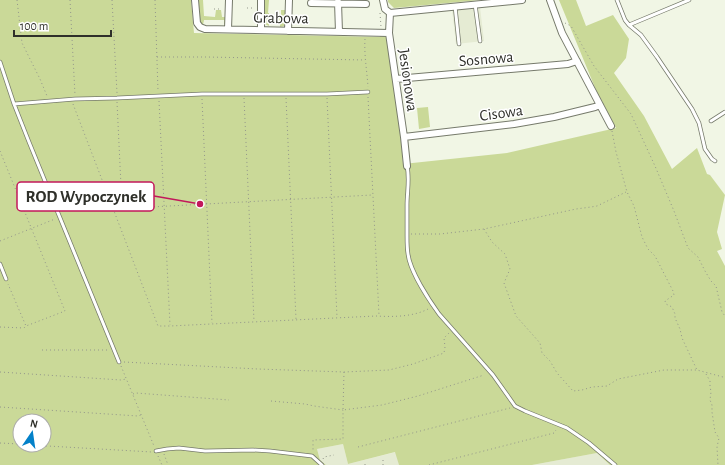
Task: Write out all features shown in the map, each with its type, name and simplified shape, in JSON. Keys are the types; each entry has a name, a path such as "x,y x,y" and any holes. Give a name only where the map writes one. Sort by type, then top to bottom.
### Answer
{"street":[{"name":"Grabowa","path":"195,0 197,24 200,27 205,28 389,33"},
{"path":"228,29 229,0"},
{"path":"261,0 261,30"},
{"path":"288,31 289,0"},
{"path":"383,0 385,9 390,13 522,0"},
{"path":"550,0 562,33 611,126"},
{"path":"311,3 338,2 366,4"},
{"path":"338,2 339,32"},
{"name":"Jesionowa","path":"390,13 389,33 407,166"},
{"name":"Sosnowa","path":"396,79 568,64 577,60"},
{"name":"Cisowa","path":"404,137 554,117 600,105"}],"lane":[{"path":"617,0 625,20 641,35 690,105 699,123 706,149 715,161"},
{"path":"629,25 688,0"},
{"path":"475,4 480,41"},
{"path":"455,6 458,44"},
{"path":"0,62 14,104 119,362"},
{"path":"14,104 202,94 327,94 368,92"},
{"path":"711,121 725,112"},
{"path":"407,166 409,181 407,204 407,247 410,262 439,314 493,375 515,406 567,428 589,442 615,465"},
{"path":"0,264 6,279"},
{"path":"156,451 179,448 270,451 312,456 322,463"}],"path":[{"path":"17,0 22,43 40,79 48,101"},
{"path":"70,0 72,104 114,209 158,326 414,314 434,306"},
{"path":"112,0 122,208"},
{"path":"155,0 170,326"},
{"path":"247,8 261,9"},
{"path":"214,9 229,9"},
{"path":"380,14 381,33"},
{"path":"564,24 566,23 571,26 594,66 631,114 655,166 688,248 698,257 710,281 716,286 722,312 725,316"},
{"path":"366,33 365,51 379,316"},
{"path":"157,58 206,57 366,60"},
{"path":"202,94 212,324"},
{"path":"244,94 254,322"},
{"path":"286,94 296,320"},
{"path":"327,94 338,318"},
{"path":"611,126 616,152 627,192 634,206 642,237 648,249 655,256 673,291 674,295 665,301 666,304 672,307 676,314 675,318 682,338 697,370"},
{"path":"0,151 65,311 24,328 0,327"},
{"path":"407,234 440,234 484,229 576,209 597,206 627,192"},
{"path":"114,209 373,195"},
{"path":"0,241 60,217"},
{"path":"484,229 492,242 505,254 510,269 504,283 516,316 540,343 542,353 573,390 607,386 618,379 664,370 697,370 725,377"},
{"path":"6,279 26,326"},
{"path":"162,465 119,362 344,372 389,370 413,364 444,353 444,338 453,330"},
{"path":"42,350 114,349"},
{"path":"0,372 121,380 126,379"},
{"path":"312,456 313,440 343,439 344,372"},
{"path":"706,373 710,381 710,400 712,404 715,432 719,438 717,447 718,465"},
{"path":"271,401 305,404 343,410 382,405 418,396 484,374"},
{"path":"132,394 136,393 228,400"},
{"path":"358,447 515,406"},
{"path":"0,407 141,415"},
{"path":"429,465 554,432 559,424"},
{"path":"0,443 12,444"},
{"path":"52,446 151,452 156,451"},
{"path":"162,450 168,465"},
{"path":"322,463 324,457 334,455"},
{"path":"383,460 383,465"}],"shaded area":[{"path":"480,7 484,41 456,44 452,9"},
{"path":"343,444 348,464 396,452 399,465 326,465 320,460 317,449"},
{"path":"597,453 610,465 532,465"}],"green space":[{"path":"0,0 191,0 194,33 384,36 387,38 399,116 403,164 507,153 616,128 596,90 559,0 576,0 586,26 613,15 629,39 626,58 614,73 644,116 672,169 697,148 707,174 710,175 725,195 717,232 722,249 717,251 725,266 725,465 610,465 597,453 532,465 399,465 395,452 348,464 343,444 317,449 320,460 326,465 0,465"},
{"path":"198,0 203,0 204,16 215,17 216,10 221,10 222,17 226,17 226,24 224,24 224,20 204,20 203,25 201,24 199,18"},
{"path":"264,0 269,0 269,17 281,18 281,10 286,10 286,23 284,26 280,27 280,22 269,22 269,26 265,24"},
{"path":"388,0 480,0 394,8"},
{"path":"428,107 430,127 419,129 417,108"}],"place":[{"name":"ROD Wypoczynek","path":"200,204"}]}
